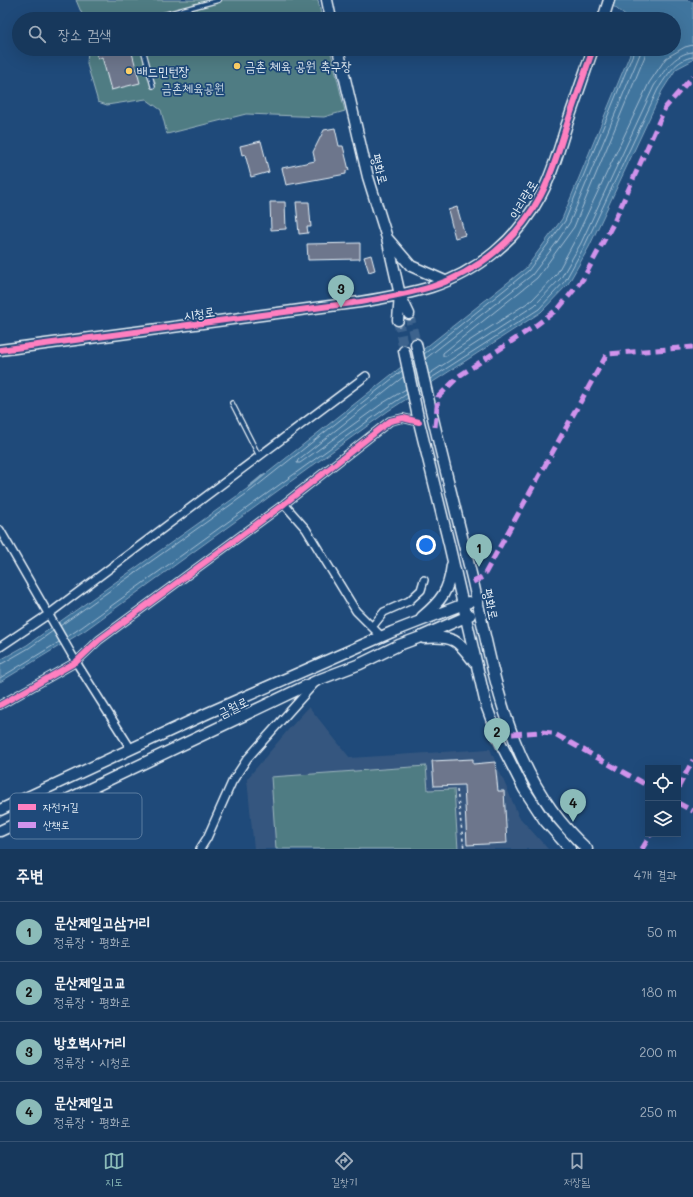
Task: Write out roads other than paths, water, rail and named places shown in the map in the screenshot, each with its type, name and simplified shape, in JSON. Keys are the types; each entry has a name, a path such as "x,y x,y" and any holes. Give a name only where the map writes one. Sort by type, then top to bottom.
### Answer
{"main road":[{"path":"326,0 329,12"},
{"name":"평화로","path":"340,56 370,184 387,238 400,295 409,314"},
{"name":"아리랑로","path":"400,295 432,287 474,268 499,250 521,226 534,208 554,166 590,56"},
{"path":"387,238 411,266 445,282"},
{"name":"평화로","path":"398,320 400,295"},
{"name":"시청로","path":"0,350 360,302 400,295"},
{"name":"평화로","path":"416,344 493,674 512,734 522,759 538,790 553,813 587,849"},
{"path":"404,351 419,422 486,705 499,740 524,788 545,821 570,849"},
{"path":"416,623 433,608 443,596 451,573 452,559"},
{"name":"금월로","path":"37,793 208,712 382,637 462,604 476,600"},
{"name":"금월로","path":"81,793 318,680 360,664 465,616 479,612"},
{"path":"418,638 441,637 454,640 461,645 477,666"},
{"name":"금월로","path":"0,810 10,805"},
{"name":"금월로","path":"0,831 10,826"}],"street":[{"path":"0,647 50,616 366,376"},
{"path":"0,705 75,659 284,504 390,421 403,418 419,422"},
{"path":"284,504 306,529 356,612 382,637"},
{"path":"0,530 75,659 131,749"},
{"path":"372,627 384,612 410,601 421,590 424,580"},
{"path":"200,849 207,838 232,782 247,759 318,680"}],"lane":[{"path":"174,12 219,0"},
{"path":"145,56 153,86"},
{"path":"232,403 259,456"}],"water":[{"path":"606,0 686,0 693,2 693,60 676,69 662,91 589,247 568,284 541,312 388,411 84,631 0,682 0,660 27,645 251,486 526,268 562,219 629,56 681,56 681,12 621,12"}],"waterway":[{"path":"249,487 265,474"}],"tunnel":[{"path":"409,314 416,344"},
{"path":"398,320 404,351"}],"place":[{"name":"금촌 체육 공원 축구장","path":"237,66"},
{"name":"배드민턴장","path":"129,71"},
{"name":"방호벽사거리","path":"341,308"},
{"name":"문산제일고삼거리","path":"479,567"},
{"name":"문산제일고교","path":"497,751"},
{"name":"문산제일고","path":"573,822"}],"park label":[{"name":"금촌체육공원","path":"193,88"}]}
